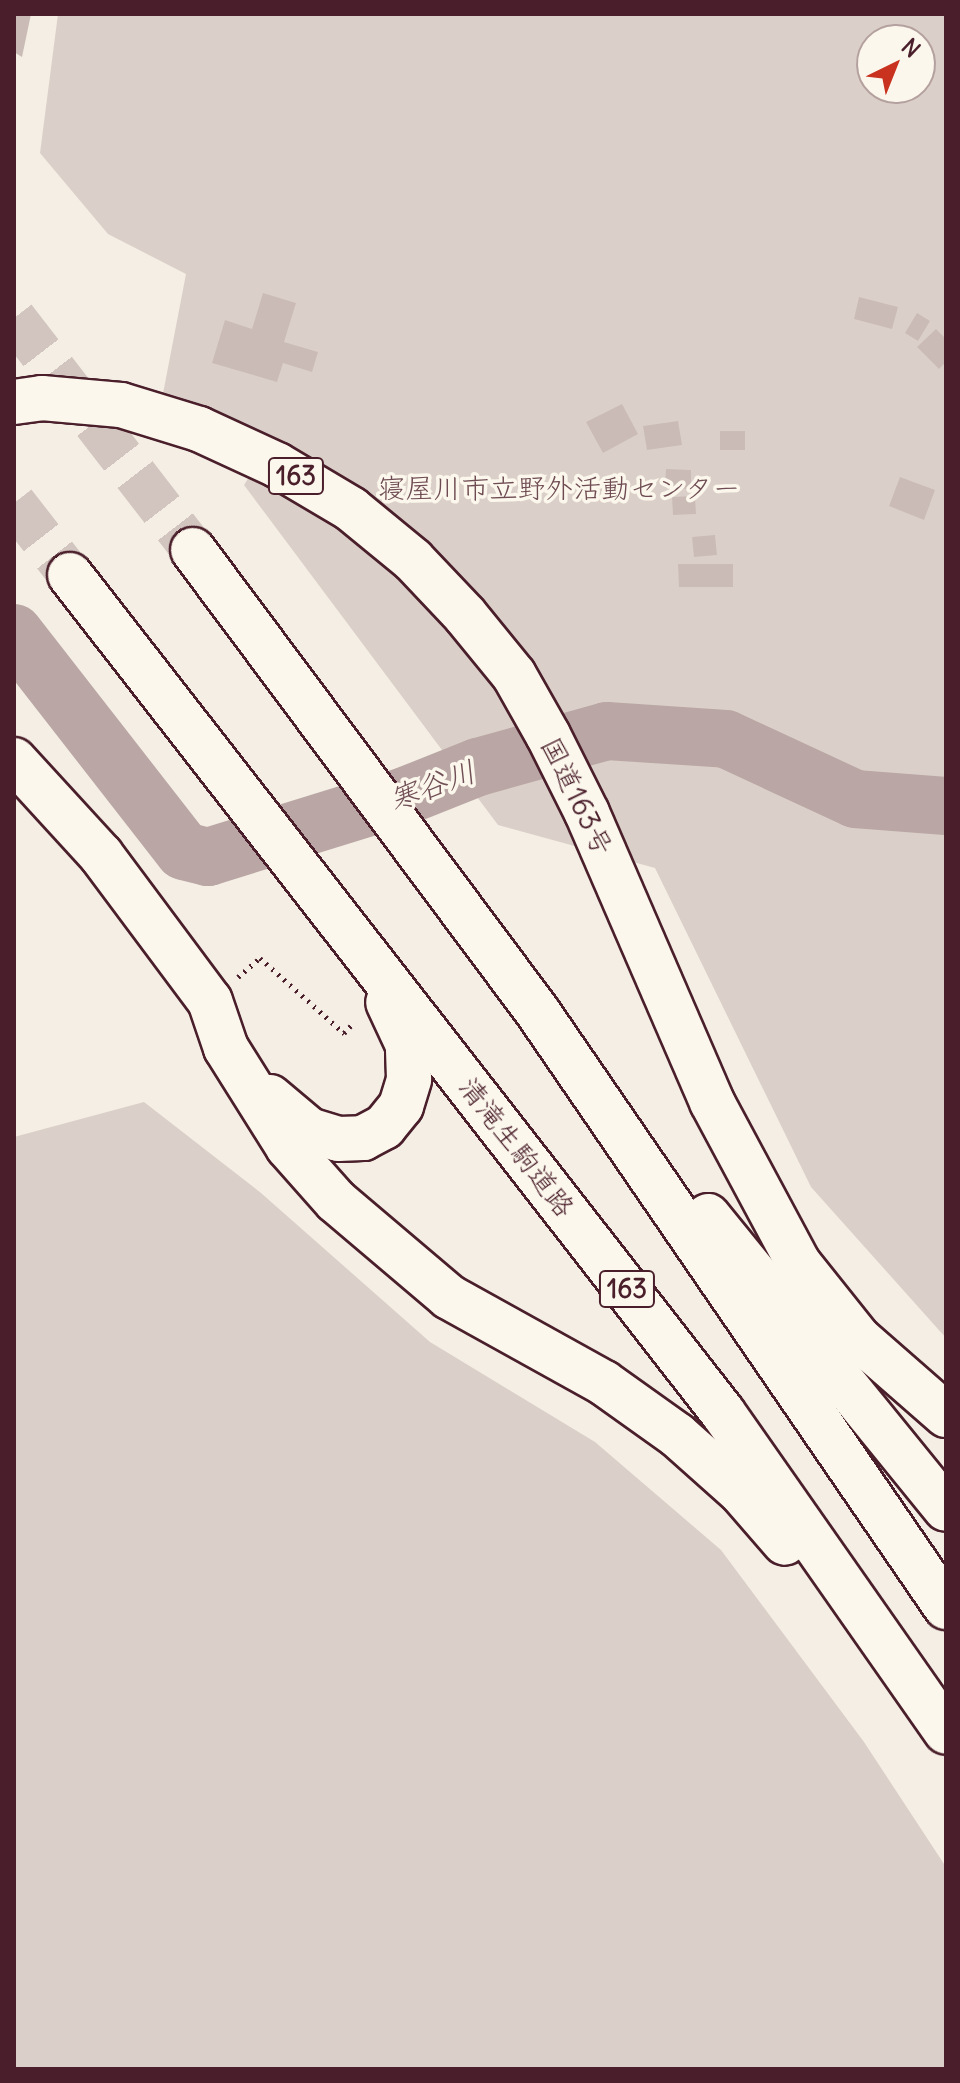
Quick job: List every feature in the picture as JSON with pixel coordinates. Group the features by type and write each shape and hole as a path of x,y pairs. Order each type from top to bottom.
{"highway":[{"name":"国道163号","path":"14,402 42,398 121,405 199,429 277,465 351,509 413,560 514,675 587,813 712,1102 799,1264 858,1338 946,1415"},
{"path":"193,550 385,802 537,1011 946,1607"},
{"name":"清滝生駒道路","path":"70,575 723,1413 946,1732"},
{"name":"163","path":"14,760 101,855 210,1001 226,1048 288,1147 390,1251 449,1297 604,1383 677,1435 741,1492 803,1564 946,1756"},
{"name":"163","path":"226,1048 281,1110 309,1130 338,1139 363,1138 384,1127 401,1106 409,1079 403,1033 280,842"},
{"path":"537,1011 946,1509"}],"path":[{"path":"210,1001 260,958 344,1033 360,1016"}],"green space":[{"name":"寝屋川市立野外活動センター","path":"58,14 946,14 946,1338 811,1187 655,868 498,825 244,485 274,438 161,404 186,274 108,234 40,153"},
{"path":"144,1102 261,1193 430,1342 595,1442 721,1550 864,1742 946,1867 946,2069 14,2069 14,1137"}],"building":[{"path":"14,14 31,14 22,57 14,52"},
{"path":"263,293 296,303 284,342 318,352 312,372 283,363 277,382 212,363 225,320 252,329"},
{"path":"859,297 898,307 892,329 854,319"},
{"path":"917,313 930,321 918,341 905,333"},
{"path":"936,329 946,339 946,362 939,369 917,347"},
{"path":"622,404 638,434 603,453 586,422"},
{"path":"678,421 682,445 647,450 643,426"},
{"path":"720,431 745,431 745,450 720,450"},
{"path":"666,469 691,470 691,489 665,488"},
{"path":"900,477 935,490 924,520 889,506"},
{"path":"695,496 696,514 673,515 672,497"},
{"path":"715,535 717,555 694,557 692,537"},
{"path":"678,564 733,564 733,587 679,587"}],"waterway":[{"name":"寒谷川","path":"14,633 184,851 208,857 405,796 478,767 607,731 726,739 855,799 946,806"}],"tunnel":[{"path":"14,318 193,550"},
{"path":"14,503 70,575"}]}
